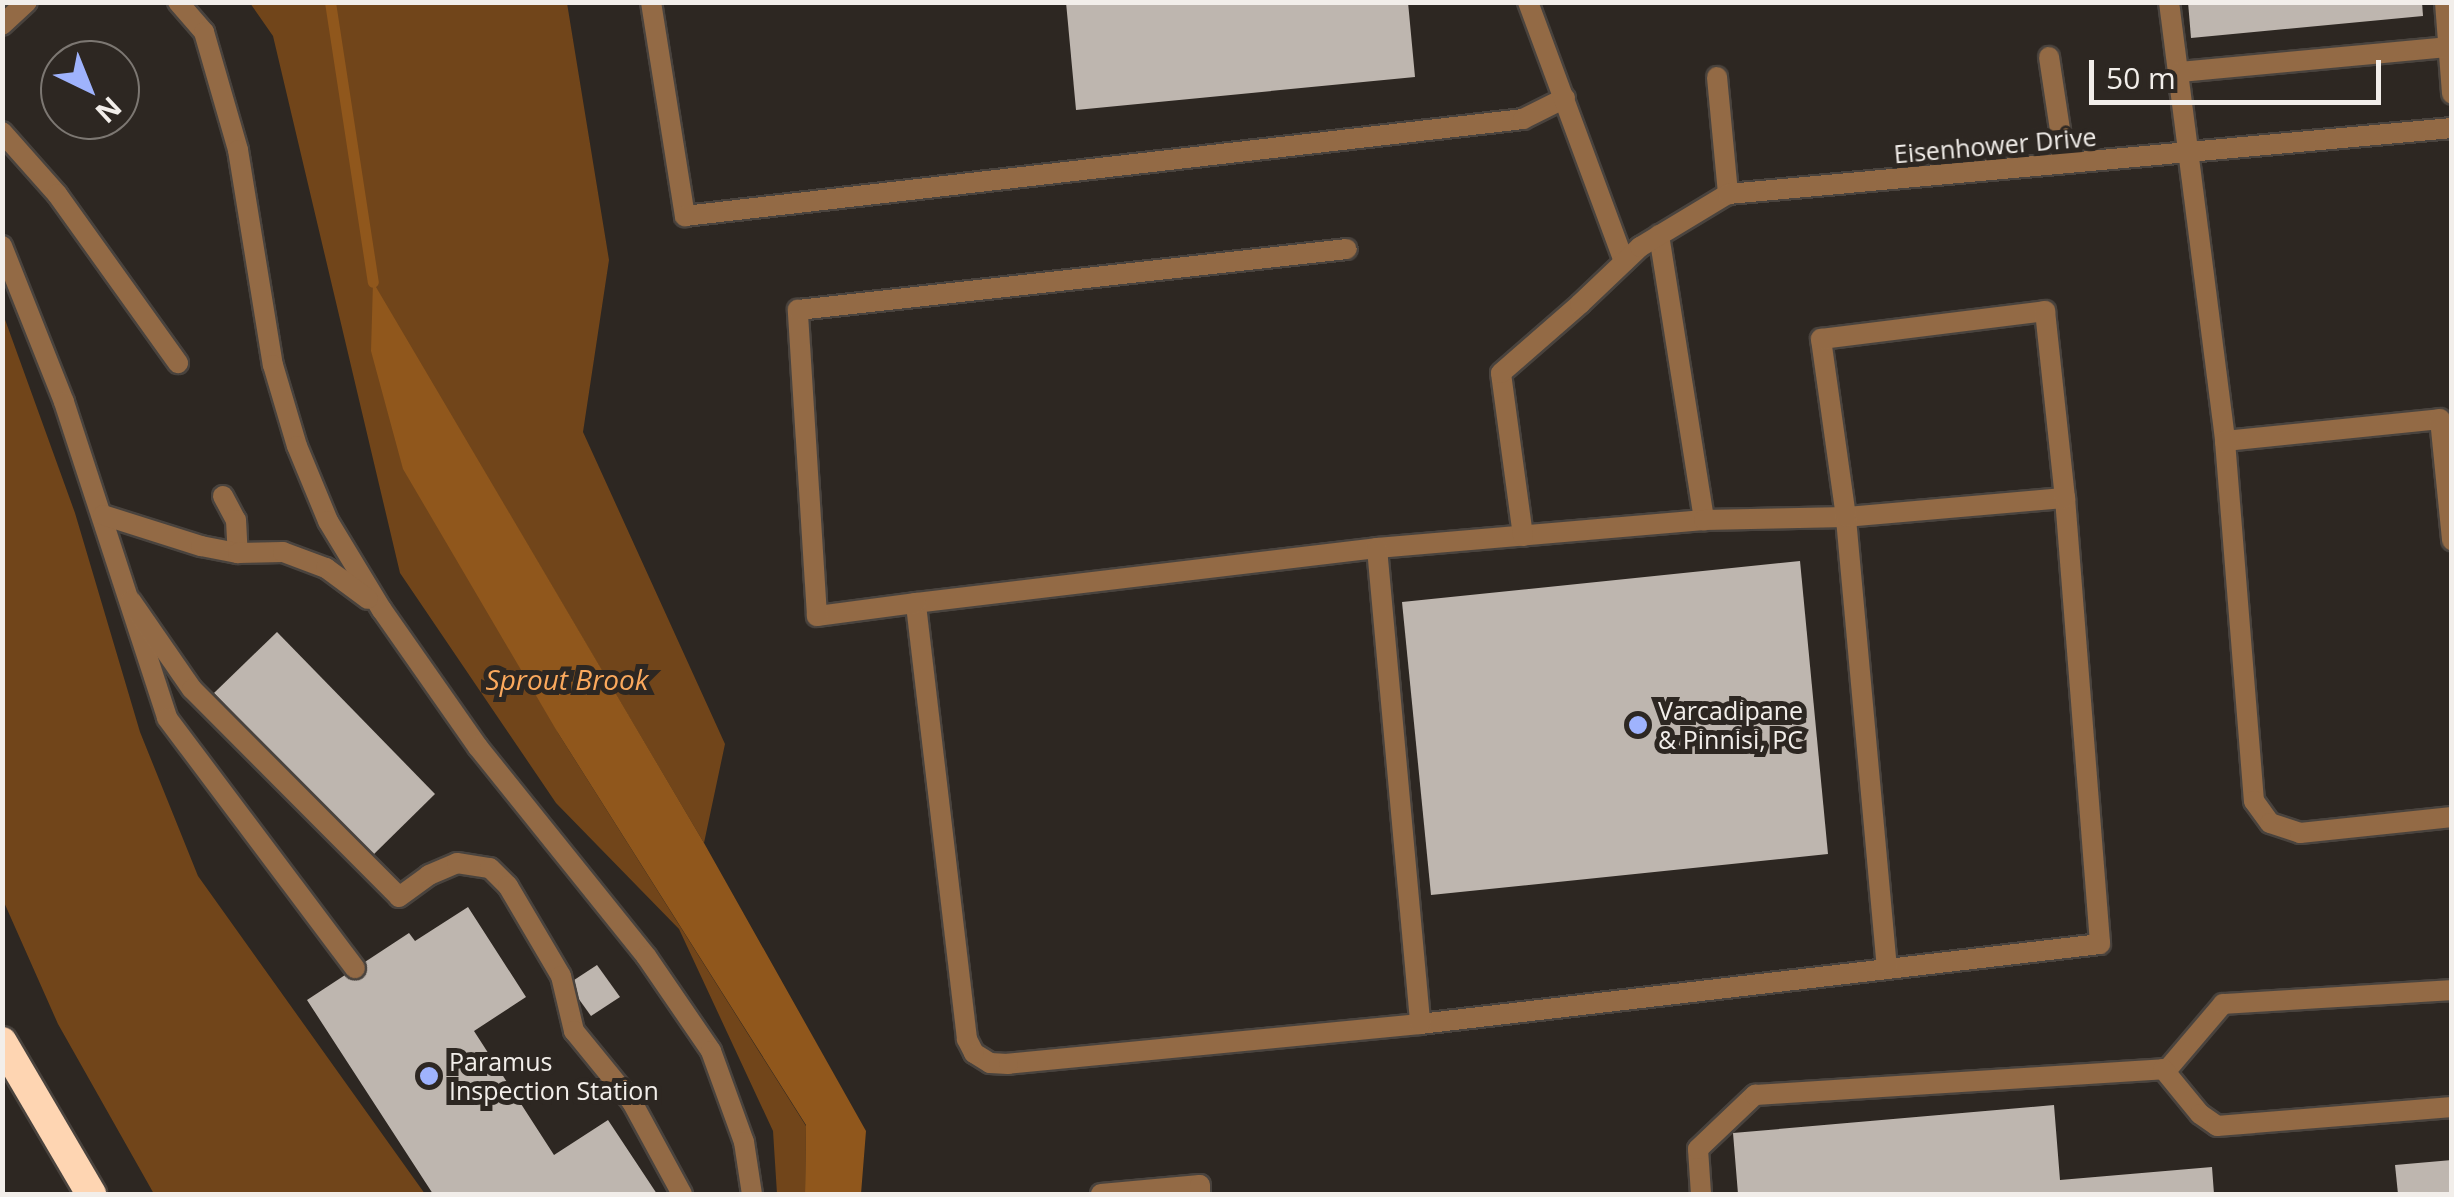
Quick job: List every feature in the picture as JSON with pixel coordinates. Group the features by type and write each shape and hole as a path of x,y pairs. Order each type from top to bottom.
{"highway":[{"path":"2,1042 91,1194"}],"street":[{"path":"2,25 27,2"},
{"path":"178,2 204,32 238,150 273,366 298,446 328,520 382,610 478,747 646,956 711,1051 744,1142 752,1194"},
{"path":"651,2 685,216 1523,119 1565,98"},
{"path":"1528,2 1624,262"},
{"path":"2169,2 2225,440 2254,801 2270,823 2300,833 2452,816"},
{"path":"2445,2 2452,94"},
{"path":"2179,72 2448,46"},
{"path":"2049,57 2064,164"},
{"path":"1717,77 1728,194"},
{"name":"Eisenhower Drive","path":"1523,536 1501,373 1624,262 1659,235 1728,194 2452,128"},
{"path":"2,132 57,194 178,364"},
{"path":"1659,235 1704,520"},
{"path":"2,246 103,516 167,718 355,968"},
{"path":"1347,249 798,310 817,616 1377,548 1704,520 1846,517 2065,498"},
{"path":"916,604 968,1039 974,1054 990,1063 1420,1024 2100,944 2065,498 2044,311 1821,339 1846,517 1887,969"},
{"path":"2225,440 2440,419 2452,540"},
{"path":"223,496 236,520 238,553"},
{"path":"103,516 238,553 282,552 326,568 382,610"},
{"path":"1377,548 1420,1024"},
{"path":"131,601 192,688 399,897 429,875 457,864 490,868 508,886 561,976 574,1032 632,1102 682,1194"},
{"path":"1701,1194 1698,1149 1755,1095 2166,1071 2223,1004 2452,990"},
{"path":"2166,1071 2200,1114 2217,1126 2452,1107"},
{"path":"1100,1194 1200,1185 1200,1194"}],"shaded area":[{"path":"250,3 567,3 609,260 583,432 725,744 704,843 373,284 558,733 806,1126 805,1194 777,1194 773,1131 679,929 556,803 400,573 273,36"},
{"path":"3,314 75,513 140,732 198,876 425,1194 154,1194 58,1024 3,900"}],"water":[{"name":"Sprout Brook","path":"373,282 704,843 866,1131 861,1194 805,1194 806,1125 558,733 403,469 371,351"}],"building":[{"path":"1066,2 1408,2 1415,77 1076,110"},
{"path":"2188,2 2422,2 2423,16 2191,38"},
{"path":"1800,561 1828,854 1431,895 1402,602"},
{"path":"277,632 435,794 372,856 214,693"},
{"name":"Paramus Inspection Station","path":"468,907 526,997 474,1031 554,1155 608,1120 657,1194 433,1194 307,1000 409,933 415,941"},
{"path":"597,965 620,997 591,1016 568,984"},
{"path":"2054,1105 2060,1180 2212,1167 2214,1194 1738,1194 1733,1133"},
{"path":"2452,1160 2452,1194 2398,1194 2395,1165"}],"waterway":[{"name":"Sprout Brook","path":"330,2 373,282"}],"place":[{"name":"Varcadipane & Pinnisi, PC","path":"1638,725"},
{"name":"Paramus Inspection Station","path":"429,1076"}]}
